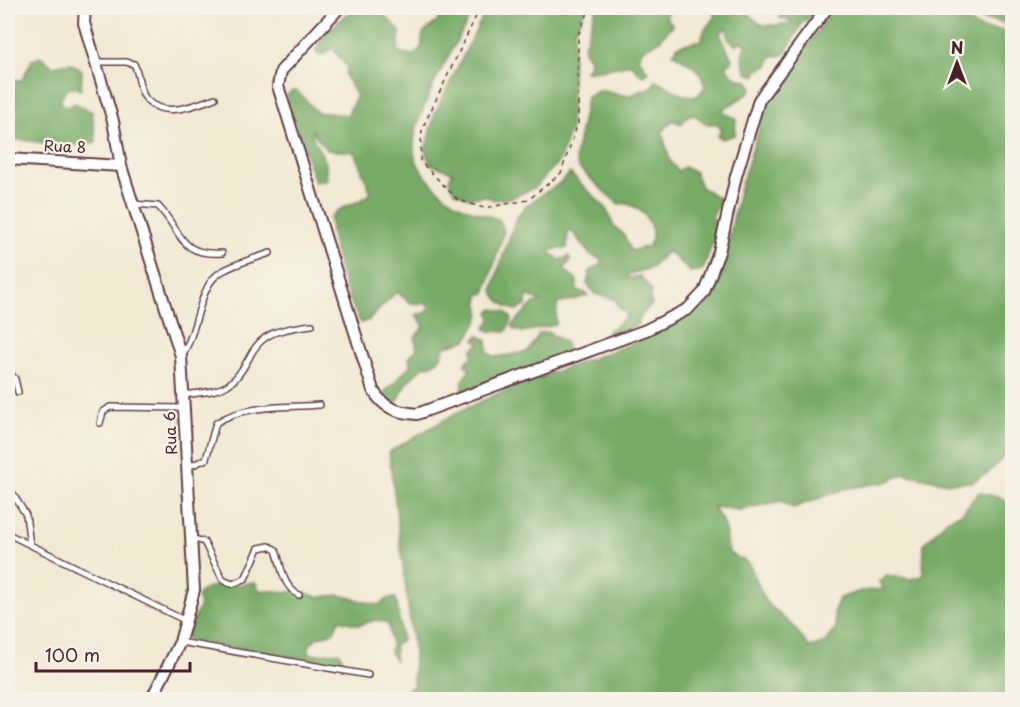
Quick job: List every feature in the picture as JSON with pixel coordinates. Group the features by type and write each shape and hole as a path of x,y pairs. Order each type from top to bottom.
{"street":[{"name":"Rua 6","path":"85,8 84,23 113,121 121,166 181,356 194,590 180,642 152,698"},
{"path":"339,8 281,71 278,86 373,390 380,402 392,410 417,414 646,330 688,309 704,292 719,252 736,176 759,100 827,8"},
{"name":"Rua 8","path":"8,159 121,166"}],"lane":[{"path":"96,62 134,64 146,100 157,107 177,110 215,98"},
{"path":"134,204 158,206 172,221 186,246 196,252 222,253"},
{"path":"181,356 191,341 207,286 217,275 270,253"},
{"path":"183,395 228,386 237,377 255,345 264,336 282,329 312,325"},
{"path":"8,371 15,379 18,392"},
{"path":"188,467 207,459 216,423 226,416 260,409 320,405"},
{"path":"99,423 103,412 110,407 184,408"},
{"path":"8,486 26,515 30,545"},
{"path":"8,534 186,621"},
{"path":"192,538 204,542 223,580 232,584 245,579 259,548 269,546 276,550 284,580 291,591 299,595"},
{"path":"180,642 368,675"},
{"path":"140,699 152,698"}],"path":[{"path":"480,8 422,129 420,161 458,200 484,208 528,200 561,173 578,123 578,35 590,8"}],"green space":[{"path":"354,8 377,8 400,31 398,52 413,55 421,48 423,33 439,20 436,8 475,8 427,99 419,119 414,151 423,173 441,192 464,207 500,220 504,231 485,294 480,293 479,317 472,331 466,340 444,347 438,361 424,366 406,383 398,401 392,404 382,395 410,366 409,357 417,349 415,337 424,326 416,315 428,312 429,304 411,303 396,292 369,320 361,323 340,272 330,218 339,210 371,193 354,152 327,150 312,131 313,138 326,163 327,180 315,182 286,96 292,91 297,91 317,112 347,115 356,97 345,75 347,67 332,48 325,54 318,55 316,50 326,32"},
{"path":"487,8 586,8 574,32 570,130 559,161 536,187 512,198 494,200 485,196 469,198 455,192 449,181 452,172 430,164 425,151 434,115"},
{"path":"596,8 671,8 666,17 673,25 659,41 642,50 639,58 648,72 646,75 642,76 631,64 584,71 589,67 590,59 583,49"},
{"path":"689,8 745,8 755,20 764,25 791,24 791,21 780,18 781,10 814,10 811,17 803,22 784,55 772,56 768,66 758,70 755,76 747,73 742,58 743,50 747,47 743,41 735,45 728,39 727,27 720,34 732,59 730,64 726,64 730,72 734,76 749,81 752,87 749,93 721,111 736,119 735,135 722,139 718,136 721,129 716,124 705,124 695,115 689,115 681,124 673,120 662,132 670,161 678,171 684,167 695,172 701,187 722,200 712,216 719,232 713,241 705,265 702,270 690,272 668,251 651,268 627,275 628,278 640,276 652,291 650,298 652,304 642,314 638,324 619,334 608,336 606,333 624,319 627,313 618,307 616,300 595,294 587,284 590,271 601,264 601,260 589,254 573,232 568,232 567,248 550,250 560,260 569,256 570,261 564,269 577,280 577,291 586,293 588,296 557,304 556,325 522,332 514,329 512,325 534,303 541,302 527,295 526,306 516,310 505,305 495,296 493,289 509,238 524,208 570,173 606,208 613,225 624,235 631,251 649,246 652,231 646,216 633,206 618,204 579,168 575,158 587,96 601,90 628,96 652,87 656,80 683,95 698,96 705,87 697,70 673,53 678,46 701,40 705,29 715,17 713,10"},
{"path":"834,8 940,8 982,29 1012,31 1012,448 989,472 972,482 948,483 904,474 886,482 844,489 793,508 781,501 740,510 713,507 724,524 729,553 749,563 766,602 794,627 809,647 824,643 836,628 834,611 839,598 861,591 884,589 879,582 887,575 910,579 923,576 924,544 947,520 962,513 979,492 1012,501 1012,699 389,699 413,687 414,654 389,452 456,413 508,389 628,345 681,321 709,295 727,248 739,191 768,100"},
{"path":"982,8 1012,8 1012,24 981,19 977,12"},
{"path":"42,57 52,66 70,63 82,70 81,90 72,87 65,91 60,102 67,107 75,103 92,112 96,142 63,145 8,139 8,79 22,80 32,60"},
{"path":"493,309 506,312 512,319 506,332 489,331 485,328 491,320 489,312"},
{"path":"547,332 565,342 568,351 562,358 460,394 464,378 470,369 464,364 473,356 472,350 480,343 475,340 478,335 487,340 488,353 496,357 527,352 540,333"},
{"path":"256,583 259,590 306,593 318,597 340,595 378,605 389,598 396,598 402,641 395,644 395,660 390,652 388,623 376,620 359,625 339,620 334,632 316,638 309,646 310,654 340,653 344,662 337,664 189,641 186,637 200,605 197,596 202,591 215,586"}]}
